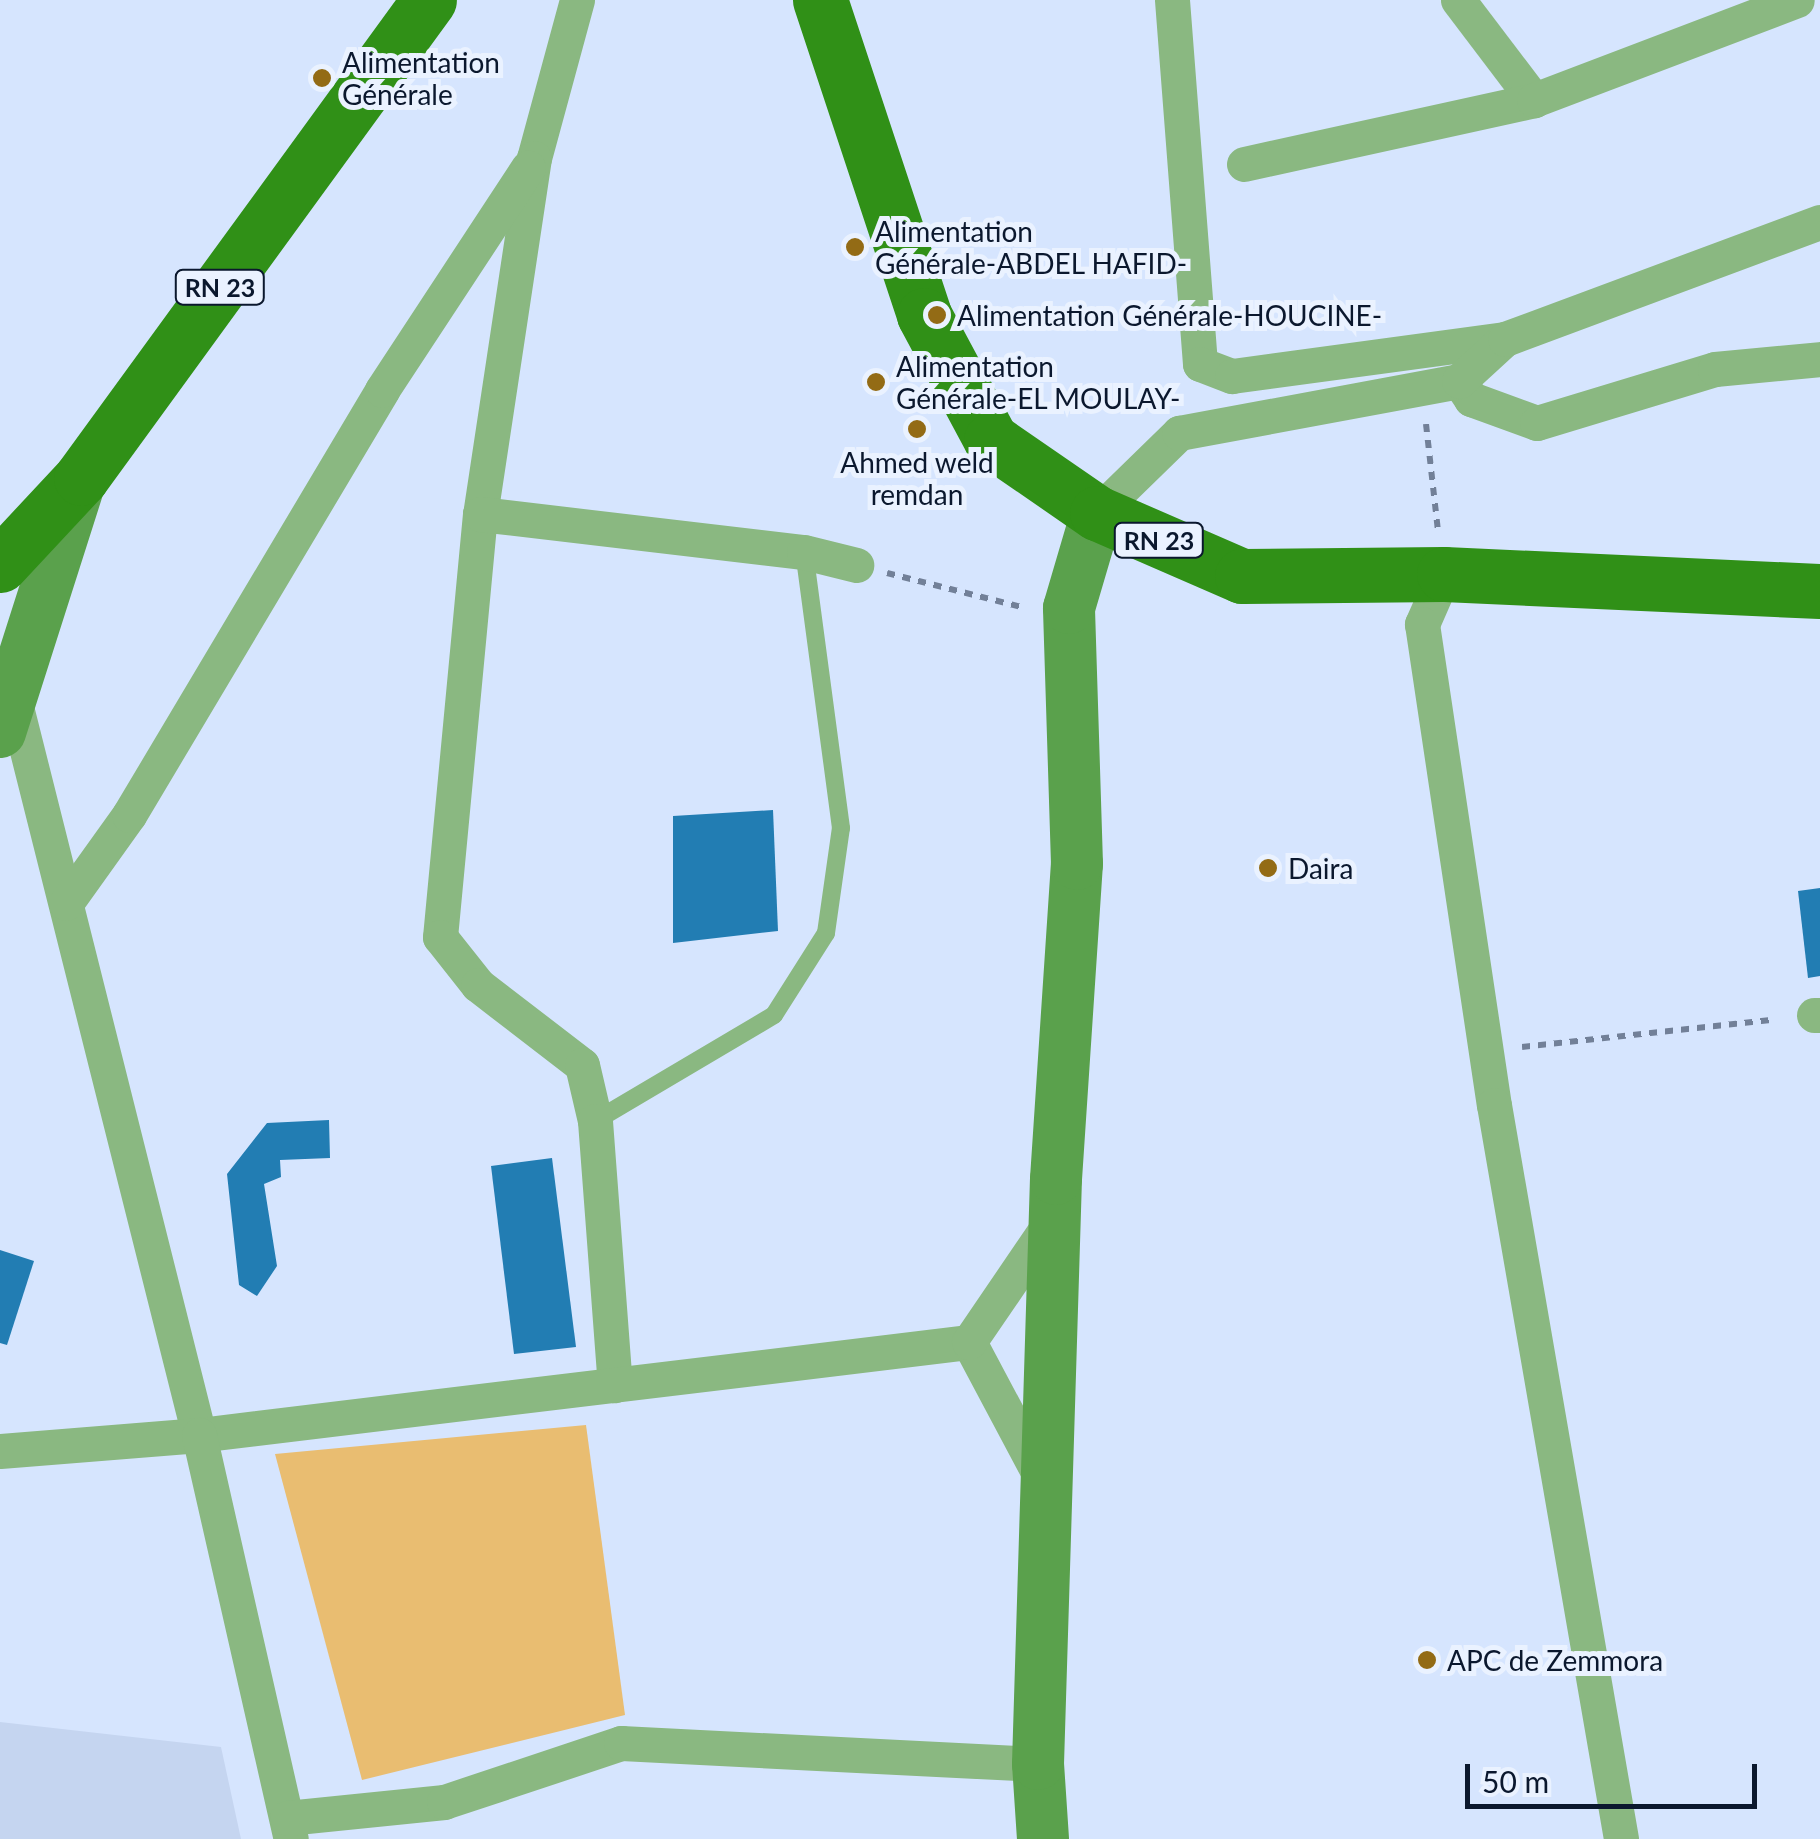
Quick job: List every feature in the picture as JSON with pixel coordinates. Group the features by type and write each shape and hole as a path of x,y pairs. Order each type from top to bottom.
{"main road":[{"name":"RN 23","path":"0,565 81,478 429,0"},
{"name":"RN 23","path":"820,0 924,315 990,440 1097,513 1242,576 1444,574 1820,591"},
{"path":"6,712 81,478"},
{"path":"1044,1839 1038,1764 1056,1215 1077,864 1070,620 1097,513"}],"street":[{"path":"577,0 534,158 480,514 440,937 478,985 582,1065 595,1122 615,1385"},
{"path":"1172,0 1200,364 1232,376 1505,339 1820,222"},
{"path":"1458,0 1534,100"},
{"path":"1244,164 1534,100 1797,0"},
{"path":"66,903 130,815 382,390 534,158"},
{"path":"1097,513 1178,434 1459,381 1505,339"},
{"path":"1459,381 1471,399 1536,423 1715,370 1820,359"},
{"path":"480,514 804,552 856,566"},
{"path":"1444,574 1422,624 1486,1051 1622,1839"},
{"path":"6,712 66,903 199,1435 289,1828 444,1802 622,1743 1038,1764"},
{"path":"0,1451 199,1435 970,1342 1056,1215"},
{"path":"970,1342 1047,1488"}],"lane":[{"path":"595,1122 774,1015 826,933 841,828 804,552"}],"path":[{"path":"1425,418 1444,574"},
{"path":"856,566 1070,620"},
{"path":"1486,1051 1771,1020"}],"shaded area":[{"path":"586,1425 625,1715 362,1780 275,1454"},
{"path":"0,1722 221,1747 241,1839 0,1839"}],"building":[{"path":"773,810 778,931 673,943 673,816"},
{"path":"1820,888 1820,976 1808,978 1798,891"},
{"path":"329,1120 330,1158 280,1160 281,1177 264,1184 277,1266 257,1296 239,1285 227,1174 267,1123"},
{"path":"552,1158 576,1347 514,1354 491,1166"},
{"path":"0,1250 34,1261 7,1345 0,1343"}],"place":[{"name":"Alimentation Générale","path":"322,78"},
{"name":"Alimentation Générale-ABDEL HAFID-","path":"855,247"},
{"name":"Alimentation Générale-HOUCINE-","path":"937,315"},
{"name":"Alimentation Générale-EL MOULAY-","path":"876,382"},
{"name":"Ahmed weld remdan","path":"917,429"},
{"name":"Daira","path":"1268,868"},
{"name":"APC de Zemmora","path":"1427,1660"}]}
